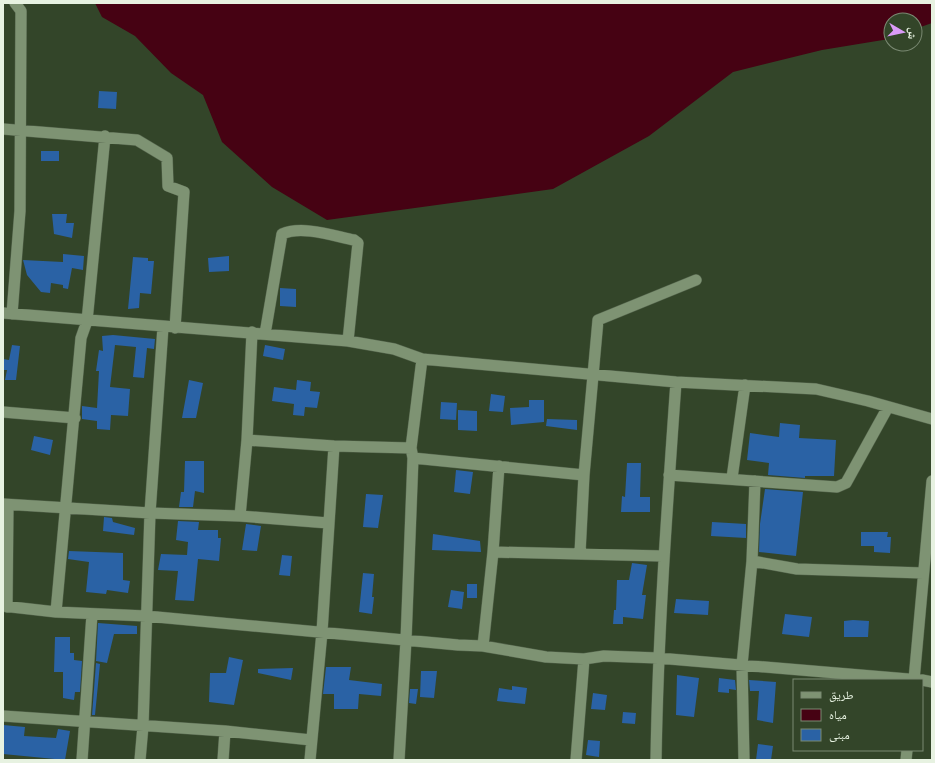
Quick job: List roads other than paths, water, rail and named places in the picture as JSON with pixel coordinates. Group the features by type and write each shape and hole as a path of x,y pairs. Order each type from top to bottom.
{"street":[{"path":"15,3 21,11 20,211 8,314 175,328 252,332 348,341 394,349 422,359 676,382 816,389 932,419"},
{"path":"3,129 105,136 137,140 167,158 168,186 184,192 175,328"},
{"path":"56,612 75,418 81,338 87,320 105,136"},
{"path":"265,334 282,234 286,232 313,231 354,240 358,243 348,341"},
{"path":"580,553 584,475 598,320 696,280"},
{"path":"140,760 143,726 150,513 163,327"},
{"path":"240,516 247,440 252,332"},
{"path":"399,760 406,640 412,453 422,359"},
{"path":"656,760 658,658 663,556 676,382"},
{"path":"732,478 745,385"},
{"path":"669,475 732,478 837,487 846,483 888,407"},
{"path":"3,412 75,418"},
{"path":"247,440 412,453 499,466 584,475"},
{"path":"310,760 322,632 334,446"},
{"path":"483,646 493,552 499,466"},
{"path":"744,760 742,665 752,561 754,481"},
{"path":"917,679 923,573 932,482"},
{"path":"328,523 240,516 150,513 6,504 5,607 56,612 146,616 458,645 483,646 546,657 584,659 604,656 658,658 905,679"},
{"path":"493,552 663,556"},
{"path":"752,561 797,569 923,573"},
{"path":"82,760 92,614"},
{"path":"576,760 584,659"},
{"path":"3,716 225,731 311,740"},
{"path":"223,760 225,731"}],"water":[{"path":"95,3 932,3 932,23 923,26 923,12 883,12 883,40 822,50 733,72 649,136 553,189 327,220 272,187 222,142 203,95 171,73 135,36 102,17"}]}
